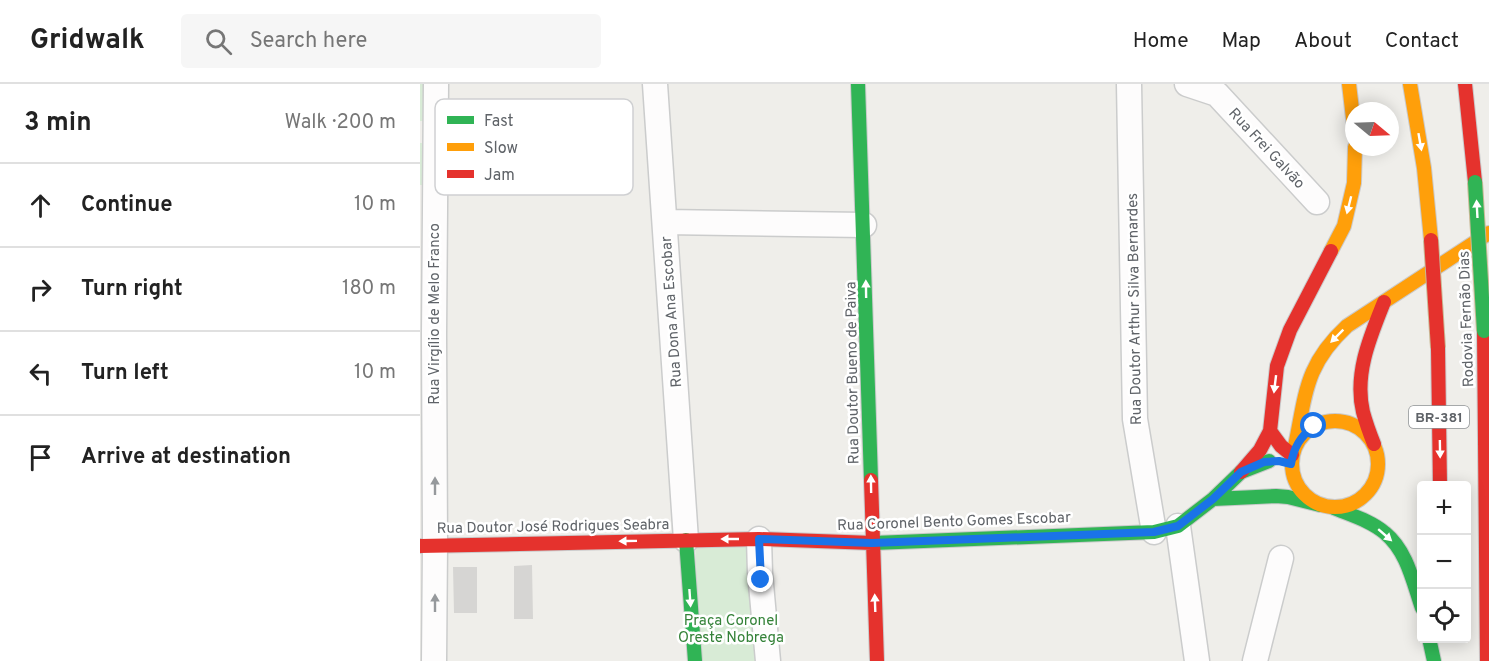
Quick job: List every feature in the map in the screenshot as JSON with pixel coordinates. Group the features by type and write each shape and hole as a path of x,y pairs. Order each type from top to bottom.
{"main road":[{"name":"Rua Doutor Bueno de Paiva","path":"858,84 877,661"},
{"path":"1349,84 1351,102"},
{"name":"Rodovia Fernão Dias","path":"1410,84 1424,168 1431,240 1438,348 1440,481"},
{"name":"Rodovia Fernão Dias","path":"1465,84 1475,182 1487,359 1487,661"},
{"path":"1241,472 1260,450 1270,431 1277,366 1290,330 1344,226 1354,183 1355,156"},
{"path":"1320,505 1299,489 1293,477 1293,455 1307,386 1316,363 1332,339 1347,326 1489,233"},
{"path":"1213,499 1276,496 1334,507 1345,506 1365,496 1372,487 1378,466 1377,454 1363,412 1360,388 1369,339 1384,302"},
{"path":"1293,455 1303,435 1314,426 1327,421 1341,421 1354,425 1374,444"},
{"path":"1270,431 1281,446 1293,455"},
{"name":"Rua Coronel Bento Gomes Escobar","path":"686,540 759,539 872,543 1154,532 1178,526 1213,499 1241,472 1264,462 1279,461 1293,455"},
{"path":"1334,507 1384,533 1399,549 1417,593"},
{"path":"686,540 695,661"},
{"name":"Rua Doutor José Rodrigues Seabra","path":"428,546 686,540"},
{"path":"1430,643 1434,661"},
{"path":"1443,643 1444,661"}],"street":[{"name":"Rua Virgílio de Melo Franco","path":"435,99 436,84"},
{"name":"Rua Dona Ana Escobar","path":"655,84 686,540"},
{"name":"Rua Doutor Arthur Silva Bernardes","path":"1129,84 1135,419 1154,532"},
{"name":"Rua Frei Galvão","path":"1186,84 1220,89 1317,202"},
{"name":"Rua Virgílio de Melo Franco","path":"434,661 428,546 427,334 435,112"},
{"path":"665,222 864,225"},
{"path":"1178,526 1197,661"},
{"path":"759,539 768,661"},
{"path":"1254,661 1281,558"}],"green space":[{"path":"420,84 428,84 428,121 420,121"},
{"path":"420,143 427,143 427,185 420,185"},
{"name":"Praça Coronel Oreste Nobrega","path":"756,543 766,661 701,661 695,545"}],"building":[{"path":"532,565 533,619 514,619 514,566"},
{"path":"453,567 477,567 477,613 454,613"}],"traffic: fast":[{"path":"858,84 871,480"},
{"path":"1475,182 1484,331"},
{"path":"873,543 1154,532 1178,526 1213,499 1241,472 1269,461"},
{"path":"1213,499 1276,496 1320,505"},
{"path":"1334,508 1374,525 1393,540 1404,558 1417,594"},
{"path":"686,540 695,661"},
{"path":"1430,643 1434,661"}],"traffic: slow":[{"path":"1349,84 1351,102"},
{"path":"1410,84 1424,168 1431,240"},
{"path":"1331,251 1344,226 1354,183 1355,156"},
{"path":"1295,446 1309,381 1315,367 1333,340 1347,326 1489,233"},
{"path":"1335,421 1352,424 1366,433 1375,447 1378,464 1375,481 1366,495 1352,504 1335,507 1318,504 1304,495 1295,481 1292,464 1295,447 1304,433 1318,424 1335,421"}],"traffic: jam":[{"path":"1465,84 1475,182"},
{"path":"1431,240 1438,348"},
{"path":"1241,472 1260,450 1270,431 1277,366 1290,330 1331,251"},
{"path":"1374,444 1363,412 1361,384 1365,356 1384,302"},
{"path":"1484,331 1487,661"},
{"path":"1438,348 1440,481"},
{"path":"1270,431 1281,446 1292,455"},
{"path":"871,480 877,661"},
{"path":"420,546 759,539 873,543"}],"route":[{"path":"761,580 759,539 872,543 1154,532 1178,526 1213,499 1241,472 1264,462 1279,461 1291,464 1295,446 1314,426"}]}
